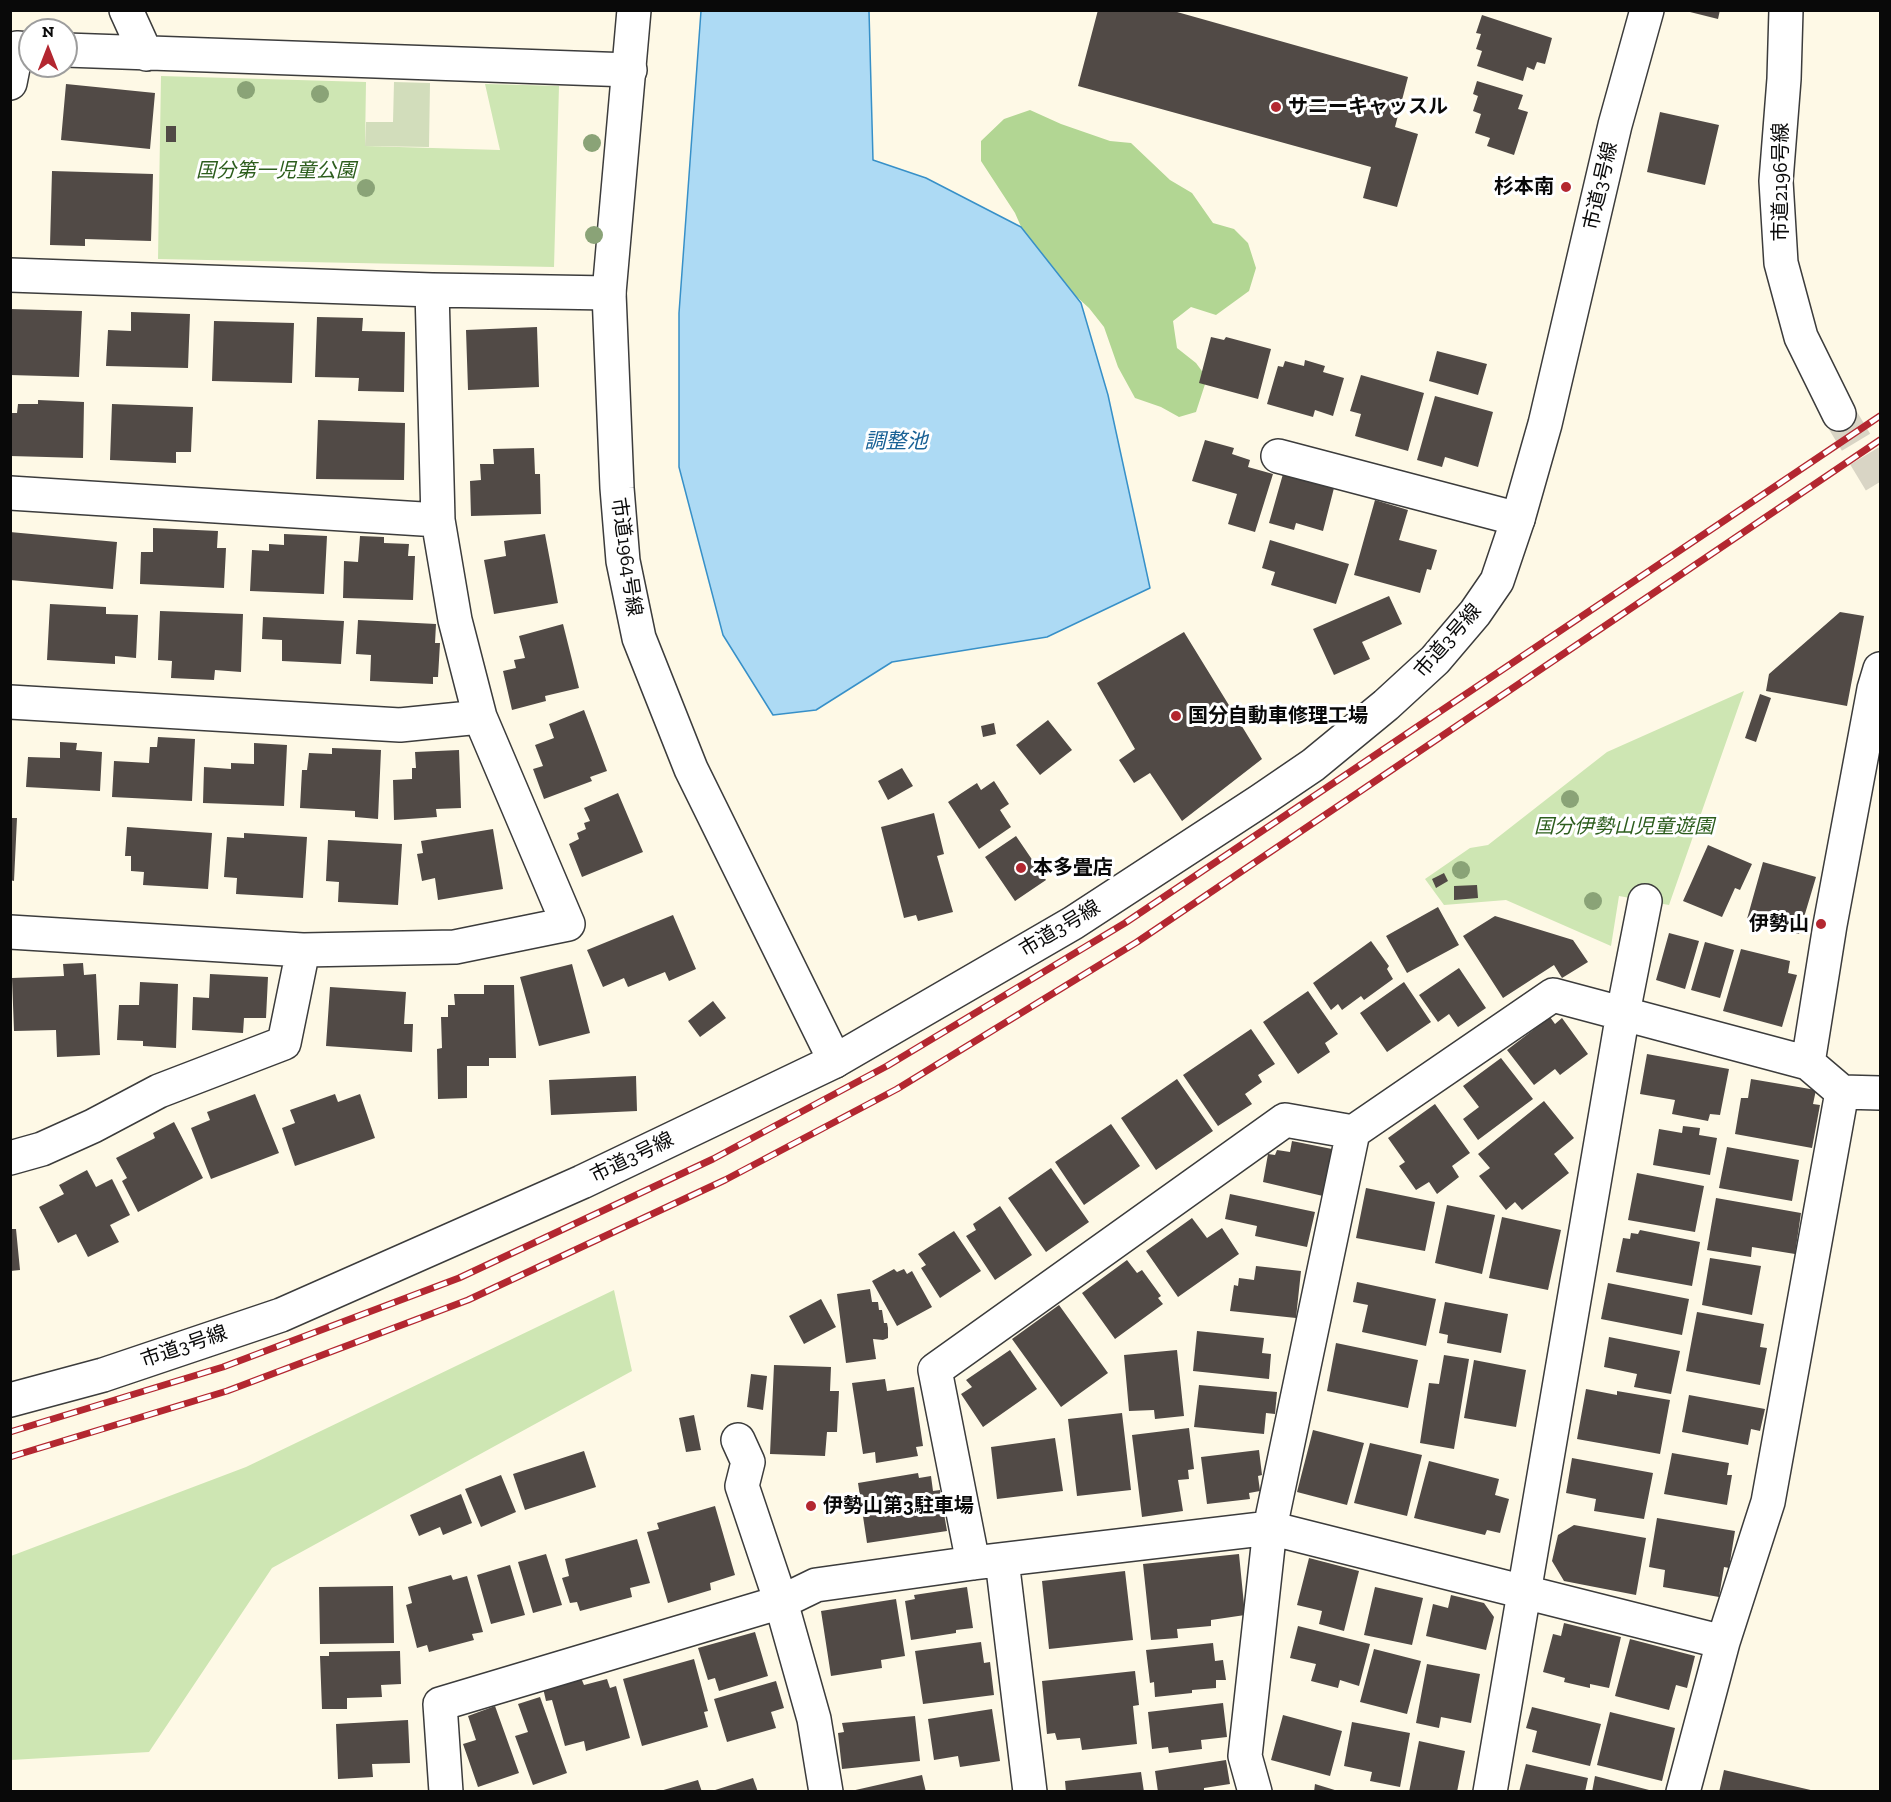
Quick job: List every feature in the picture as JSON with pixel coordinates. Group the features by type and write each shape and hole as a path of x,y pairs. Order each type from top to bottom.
{"street":[{"path":"126,10 146,54"},
{"name":"市道1964号線","path":"634,10 609,293 617,498 623,561 639,638 691,769 835,1061"},
{"name":"市道3号線","path":"10,1400 103,1375 280,1314 582,1182 835,1061 1073,923 1251,808 1313,765 1386,705 1435,660 1475,613 1497,581 1518,519 1545,423 1615,125 1647,10"},
{"name":"市道2196号線","path":"1786,10 1784,79 1776,181 1781,263 1801,337 1839,414"},
{"path":"10,83 16,48 18,48"},
{"path":"78,51 630,70"},
{"path":"10,275 432,290 609,293"},
{"path":"10,932 303,950 455,947 568,924 480,717 455,620 438,520 432,290"},
{"path":"1278,456 1518,519"},
{"path":"10,494 438,520"},
{"path":"1808,1063 1830,926 1874,689 1881,669"},
{"path":"10,702 400,724 480,717"},
{"path":"1490,1791 1623,1013 1645,901"},
{"path":"10,1158 42,1149 93,1126 159,1091 284,1043 303,950"},
{"path":"1255,1791 1245,1756 1270,1528 1353,1132 1553,995 1808,1063 1842,1092 1881,1093"},
{"path":"1683,1791 1723,1642 1768,1502 1842,1092"},
{"path":"1030,1791 988,1562 936,1370 1285,1120 1353,1132"},
{"path":"738,1440 747,1462 742,1486 781,1602 814,1719 826,1791"},
{"path":"446,1791 440,1704 781,1602 816,1585 1270,1528 1723,1642"}],"green space":[{"name":"国分第一児童公園","path":"161,76 366,82 365,146 500,150 485,84 559,86 554,267 158,259"},
{"path":"394,82 430,83 429,147 365,146 366,122 393,122"},
{"path":"1030,110 1061,124 1110,141 1131,143 1170,180 1192,193 1213,223 1234,229 1248,243 1256,268 1249,291 1216,315 1191,307 1173,321 1177,348 1196,363 1207,378 1196,412 1179,417 1161,407 1135,398 1118,367 1104,327 1089,308 1058,280 1030,247 1015,213 981,161 981,141 1004,119"},
{"name":"国分伊勢山児童遊園","path":"1744,691 1669,905 1619,896 1611,946 1506,900 1444,905 1425,879 1470,848 1488,845 1607,752"},
{"path":"614,1290 632,1371 272,1568 149,1752 11,1760 11,1556 246,1467"}],"water":[{"name":"調整池","path":"701,11 869,11 873,160 926,178 1021,227 1081,303 1108,395 1150,588 1047,637 892,662 816,710 773,715 723,635 679,467 679,313"}],"building":[{"name":"サニーキャッスル","path":"1098,10 1170,10 1408,77 1395,127 1418,134 1397,207 1363,198 1371,167 1078,86"},
{"path":"1682,10 1720,10 1718,19"},
{"path":"1482,15 1552,38 1545,64 1537,62 1534,70 1527,67 1523,81 1477,66 1482,51 1476,49 1481,34 1476,33"},
{"path":"1477,81 1523,95 1518,109 1528,112 1514,155 1487,146 1490,138 1475,133 1481,114 1473,111 1478,96 1473,94"},
{"path":"66,84 155,93 150,149 61,140"},
{"path":"1660,112 1719,125 1705,185 1647,172"},
{"path":"166,126 176,126 176,142 166,142"},
{"path":"52,171 153,174 151,241 85,239 85,246 50,245"},
{"path":"10,309 82,311 79,377 10,375"},
{"path":"131,312 190,314 188,368 106,366 108,330 131,331"},
{"path":"317,317 363,318 362,331 405,332 404,392 358,391 359,378 315,377"},
{"path":"214,321 294,323 292,383 212,381"},
{"path":"537,327 539,387 468,390 466,330"},
{"path":"1211,337 1224,340 1226,337 1271,349 1258,399 1199,383"},
{"path":"1437,351 1487,364 1478,395 1429,381"},
{"path":"1305,360 1325,366 1323,372 1344,378 1333,416 1315,410 1313,417 1267,404 1278,366 1283,367 1285,361 1304,366"},
{"path":"1361,375 1424,393 1408,451 1355,436 1361,414 1350,411"},
{"path":"1435,396 1493,412 1478,467 1445,457 1442,467 1417,460"},
{"path":"38,400 84,402 83,458 10,456 10,413 17,413 18,404 38,404"},
{"path":"112,404 193,407 191,452 176,452 176,463 110,460"},
{"path":"318,420 405,423 404,480 316,479"},
{"path":"1205,440 1234,448 1232,454 1250,460 1248,467 1273,474 1255,532 1228,524 1237,494 1192,481"},
{"path":"534,448 535,474 540,474 541,514 471,516 470,481 481,480 480,464 494,464 493,449"},
{"path":"1283,474 1334,488 1323,531 1296,523 1294,530 1269,523"},
{"path":"1375,500 1408,510 1399,540 1437,550 1431,570 1427,569 1420,593 1354,575"},
{"path":"153,528 218,531 217,548 226,548 224,588 140,584 141,552 153,552"},
{"path":"10,532 117,542 113,589 10,580"},
{"path":"284,534 327,536 324,594 250,591 252,550 269,551 269,544 284,545"},
{"path":"545,534 558,603 494,614 484,560 506,556 504,541"},
{"path":"360,536 384,537 384,543 409,544 408,556 415,556 413,600 343,598 344,561 358,562"},
{"path":"1270,540 1349,564 1336,604 1271,585 1275,572 1262,568"},
{"path":"1389,596 1402,624 1362,642 1370,659 1334,675 1313,629"},
{"path":"50,604 106,607 106,614 138,615 136,658 115,656 115,664 47,660"},
{"path":"160,611 243,614 241,672 215,670 214,680 171,678 172,661 158,660"},
{"path":"1840,612 1864,616 1847,706 1766,691 1769,674"},
{"path":"263,617 344,621 341,664 282,661 282,640 262,639"},
{"path":"358,620 436,624 435,643 440,643 438,677 433,677 433,684 370,681 371,655 356,654"},
{"path":"563,624 579,688 545,696 546,701 512,710 503,671 516,668 514,660 525,658 519,636"},
{"name":"国分自動車修理工場","path":"1184,632 1262,759 1182,821 1150,773 1134,783 1119,760 1135,749 1097,683"},
{"path":"1760,694 1771,698 1756,742 1745,738"},
{"path":"584,710 607,771 590,777 592,781 544,799 533,769 543,766 535,745 554,738 549,724"},
{"path":"1048,720 1072,750 1040,775 1016,745"},
{"path":"994,723 996,734 983,737 981,726"},
{"path":"158,737 195,739 192,801 112,797 114,761 149,763 150,747 157,747"},
{"path":"60,742 77,743 76,750 102,752 100,791 26,787 28,757 60,758"},
{"path":"254,743 287,745 284,806 203,803 204,767 231,769 231,763 254,764"},
{"path":"332,748 381,750 378,819 355,817 355,811 300,808 302,770 307,770 309,753 332,754"},
{"path":"459,750 461,808 436,809 437,817 394,820 393,780 412,779 412,768 416,768 415,752"},
{"path":"902,768 913,786 888,800 878,781"},
{"path":"994,781 1009,804 1000,810 1011,827 979,849 948,802 977,783 981,790"},
{"path":"618,793 643,852 582,877 569,844 579,839 577,833 586,829 584,823 590,821 584,808"},
{"path":"934,813 944,854 937,856 953,912 918,921 916,915 904,918 881,827"},
{"path":"10,818 17,818 14,881 10,880"},
{"path":"127,827 212,833 208,889 143,885 144,872 131,871 131,856 125,856"},
{"path":"493,829 503,889 438,900 435,878 422,881 417,854 423,853 421,841"},
{"path":"244,833 307,837 303,898 236,894 237,878 224,877 227,837 244,838"},
{"path":"1016,836 1046,880 1015,901 985,857"},
{"path":"328,840 402,844 398,905 338,902 339,882 326,881"},
{"path":"1708,845 1752,864 1740,890 1735,888 1722,917 1683,901"},
{"path":"1763,862 1816,877 1799,934 1747,919"},
{"path":"1444,873 1448,881 1436,888 1432,879"},
{"path":"1477,885 1478,898 1454,900 1454,886"},
{"path":"1438,907 1459,945 1407,973 1386,936"},
{"path":"673,915 696,969 669,981 665,972 628,987 624,978 603,987 587,950"},
{"path":"1495,916 1573,940 1588,962 1562,978 1554,965 1503,998 1463,936"},
{"path":"1669,933 1699,941 1685,989 1656,980"},
{"path":"1371,941 1389,966 1387,969 1393,979 1364,1000 1361,996 1342,1010 1338,1004 1331,1010 1313,983"},
{"path":"1705,942 1734,950 1720,998 1691,990"},
{"path":"1741,949 1790,961 1788,973 1797,975 1782,1027 1723,1011"},
{"path":"83,963 84,975 96,974 100,1055 57,1057 56,1030 14,1031 12,978 64,976 63,964"},
{"path":"572,964 590,1033 539,1046 520,977"},
{"path":"1459,968 1486,1008 1458,1027 1449,1014 1438,1022 1419,995"},
{"path":"210,974 268,977 266,1018 244,1018 243,1033 192,1030 193,997 209,998"},
{"path":"140,982 178,984 176,1048 143,1046 143,1041 117,1040 119,1005 139,1005"},
{"path":"1404,982 1431,1022 1387,1052 1360,1013"},
{"path":"484,985 514,985 516,1058 489,1058 489,1066 467,1066 467,1098 438,1099 437,1049 442,1048 441,1017 448,1017 448,1005 455,1005 454,994 484,994"},
{"path":"330,987 406,992 404,1024 413,1024 412,1052 326,1046"},
{"path":"1308,991 1338,1034 1325,1043 1330,1052 1298,1074 1263,1022"},
{"path":"713,1001 726,1018 700,1037 688,1021"},
{"path":"1550,1017 1555,1024 1562,1018 1588,1054 1560,1075 1555,1069 1534,1085 1507,1050"},
{"path":"1251,1029 1275,1064 1258,1075 1262,1082 1245,1094 1252,1104 1218,1126 1183,1075"},
{"path":"1647,1054 1729,1069 1720,1115 1710,1114 1708,1121 1672,1114 1675,1100 1640,1094"},
{"path":"1501,1058 1533,1099 1478,1140 1463,1119 1479,1107 1463,1086"},
{"path":"636,1076 637,1111 551,1115 549,1080"},
{"path":"1177,1079 1213,1131 1156,1170 1121,1118"},
{"path":"1751,1079 1816,1090 1813,1104 1820,1105 1812,1148 1735,1134 1741,1098 1748,1098"},
{"path":"255,1094 279,1153 211,1179 191,1128 210,1120 207,1112"},
{"path":"335,1094 338,1102 360,1094 375,1138 295,1166 282,1128 295,1123 290,1110"},
{"path":"1544,1101 1574,1138 1554,1154 1569,1173 1522,1210 1515,1202 1506,1210 1479,1176 1490,1168 1478,1154"},
{"path":"1435,1104 1470,1153 1452,1166 1459,1177 1437,1194 1429,1182 1416,1190 1399,1166 1405,1162 1388,1138"},
{"path":"174,1122 203,1178 138,1212 122,1181 127,1178 116,1158 155,1138 153,1133"},
{"path":"1111,1124 1140,1166 1084,1205 1055,1162"},
{"path":"1683,1126 1700,1128 1699,1135 1717,1138 1710,1175 1653,1165 1659,1129 1682,1133"},
{"path":"1292,1141 1332,1149 1323,1196 1263,1182 1268,1154 1275,1155 1277,1150 1290,1152"},
{"path":"1727,1147 1799,1160 1792,1201 1719,1188"},
{"path":"1051,1168 1089,1222 1046,1252 1008,1198"},
{"path":"87,1170 96,1187 112,1179 130,1215 110,1225 119,1242 88,1257 76,1234 58,1243 39,1207 64,1194 59,1185"},
{"path":"1637,1173 1704,1186 1695,1232 1628,1220"},
{"path":"1366,1188 1435,1202 1425,1251 1356,1238"},
{"path":"1230,1194 1315,1212 1307,1247 1255,1236 1257,1226 1225,1219"},
{"path":"1716,1198 1801,1213 1795,1254 1752,1247 1751,1257 1707,1250"},
{"path":"1447,1205 1495,1215 1482,1274 1435,1263"},
{"path":"1000,1206 1032,1255 995,1280 966,1236 976,1230 973,1224"},
{"path":"1502,1217 1561,1230 1548,1290 1489,1278"},
{"path":"1192,1218 1207,1238 1222,1228 1239,1254 1178,1297 1146,1251"},
{"path":"10,1229 16,1229 20,1270 10,1271"},
{"path":"1640,1230 1700,1242 1692,1286 1616,1272 1623,1238 1630,1239 1631,1233 1638,1234"},
{"path":"954,1231 981,1271 940,1298 921,1268 926,1265 918,1254"},
{"path":"1710,1258 1761,1266 1752,1315 1702,1305"},
{"path":"1127,1260 1137,1273 1142,1270 1161,1296 1158,1298 1163,1304 1115,1339 1082,1293"},
{"path":"1256,1266 1301,1271 1296,1318 1230,1311 1234,1285 1238,1286 1239,1278 1254,1280"},
{"path":"894,1269 897,1272 904,1269 907,1274 912,1271 932,1307 897,1326 872,1281"},
{"path":"1357,1282 1436,1299 1426,1346 1362,1332 1368,1305 1353,1302"},
{"path":"1608,1283 1689,1299 1682,1335 1601,1319"},
{"path":"870,1289 872,1302 878,1302 884,1323 887,1323 888,1338 873,1339 876,1359 846,1363 837,1294"},
{"path":"821,1299 836,1327 804,1344 789,1316"},
{"path":"1445,1302 1508,1314 1501,1353 1447,1343 1448,1335 1439,1333"},
{"path":"1059,1305 1108,1373 1061,1407 1012,1339"},
{"path":"1697,1312 1764,1324 1760,1347 1767,1348 1760,1385 1686,1371"},
{"path":"1197,1331 1264,1338 1262,1353 1271,1354 1269,1379 1193,1371"},
{"path":"1609,1337 1680,1351 1671,1394 1634,1387 1637,1374 1604,1367"},
{"path":"1336,1343 1418,1360 1408,1408 1327,1391"},
{"path":"1010,1350 1037,1389 983,1427 961,1394 972,1387 966,1380"},
{"path":"1177,1350 1184,1416 1155,1419 1154,1410 1129,1411 1124,1355"},
{"path":"1444,1355 1469,1359 1454,1449 1420,1443 1429,1383 1439,1384"},
{"path":"1474,1360 1526,1370 1516,1427 1464,1418"},
{"path":"774,1365 831,1367 830,1391 839,1391 837,1432 827,1432 825,1456 770,1454"},
{"path":"751,1374 767,1376 763,1410 747,1407"},
{"path":"885,1379 887,1391 914,1387 923,1446 916,1447 918,1456 876,1463 875,1452 863,1454 852,1383"},
{"path":"1199,1385 1277,1392 1275,1414 1266,1413 1264,1434 1194,1427"},
{"path":"1586,1389 1617,1395 1617,1391 1670,1400 1660,1454 1577,1439"},
{"path":"1689,1395 1765,1409 1760,1431 1751,1429 1748,1445 1682,1432"},
{"path":"1122,1413 1131,1490 1077,1496 1068,1419"},
{"path":"694,1415 701,1450 686,1452 679,1418"},
{"path":"1189,1428 1194,1469 1188,1470 1189,1479 1178,1480 1183,1511 1142,1517 1132,1435"},
{"path":"1313,1430 1364,1443 1347,1505 1297,1492"},
{"path":"1055,1438 1063,1491 997,1499 991,1447"},
{"path":"1370,1443 1422,1455 1407,1516 1354,1503"},
{"path":"1259,1450 1262,1475 1258,1476 1260,1491 1249,1493 1250,1499 1207,1504 1201,1457"},
{"path":"584,1451 596,1487 525,1510 513,1474"},
{"path":"1672,1453 1729,1463 1727,1475 1732,1475 1727,1505 1664,1494"},
{"path":"1572,1458 1653,1473 1644,1519 1594,1511 1596,1499 1566,1493"},
{"path":"1429,1461 1499,1479 1495,1495 1509,1499 1500,1533 1487,1530 1485,1535 1414,1518"},
{"path":"918,1473 919,1478 931,1476 933,1491 940,1490 947,1531 867,1543 858,1483"},
{"path":"501,1475 516,1512 481,1527 465,1489"},
{"path":"461,1494 472,1523 443,1535 440,1527 419,1536 410,1515"},
{"path":"715,1506 735,1575 710,1583 711,1590 668,1603 647,1532 659,1529 657,1523"},
{"path":"1657,1518 1735,1531 1729,1568 1724,1567 1719,1597 1663,1587 1665,1570 1649,1567"},
{"path":"1574,1525 1646,1538 1636,1595 1564,1581 1552,1561 1558,1535"},
{"path":"637,1539 650,1583 630,1588 632,1597 580,1611 577,1602 570,1603 562,1578 569,1576 565,1559"},
{"path":"546,1554 562,1605 533,1613 518,1562"},
{"path":"1239,1554 1245,1615 1211,1620 1211,1626 1177,1629 1178,1638 1151,1640 1143,1564"},
{"path":"1309,1558 1359,1571 1344,1631 1319,1624 1322,1611 1297,1605"},
{"path":"510,1565 525,1615 491,1624 477,1575"},
{"path":"1125,1571 1133,1640 1049,1649 1042,1581"},
{"path":"451,1575 453,1580 467,1576 483,1632 472,1634 474,1640 429,1652 427,1645 417,1648 406,1605 412,1603 408,1587"},
{"path":"393,1586 394,1643 320,1644 319,1587"},
{"path":"967,1587 973,1628 911,1640 905,1601 915,1599 914,1595"},
{"path":"1375,1587 1423,1598 1412,1645 1364,1635"},
{"path":"1451,1595 1484,1603 1494,1617 1486,1650 1426,1636 1433,1604 1448,1608"},
{"path":"896,1599 905,1656 881,1660 882,1668 831,1676 821,1611"},
{"path":"1564,1623 1621,1637 1609,1688 1590,1684 1590,1688 1564,1682 1565,1678 1543,1672 1553,1634 1561,1636"},
{"path":"1298,1626 1370,1644 1359,1686 1340,1680 1338,1688 1311,1681 1316,1664 1290,1658"},
{"path":"755,1632 768,1676 719,1691 715,1678 708,1680 698,1648"},
{"path":"1630,1639 1695,1656 1687,1688 1676,1685 1669,1710 1615,1696"},
{"path":"981,1642 984,1663 990,1662 994,1695 923,1704 915,1651"},
{"path":"1213,1643 1215,1661 1223,1660 1226,1680 1216,1680 1216,1688 1155,1697 1154,1682 1150,1683 1146,1650"},
{"path":"1374,1649 1421,1661 1407,1714 1360,1702"},
{"path":"400,1651 401,1684 381,1685 382,1697 347,1698 347,1709 322,1709 320,1656 329,1656 329,1652"},
{"path":"694,1659 708,1711 704,1712 708,1727 642,1746 623,1679"},
{"path":"1427,1664 1480,1674 1471,1723 1441,1717 1439,1728 1416,1723"},
{"path":"1135,1671 1139,1705 1133,1706 1137,1744 1082,1750 1080,1738 1057,1740 1055,1733 1047,1734 1042,1681"},
{"path":"581,1678 584,1685 607,1679 610,1688 616,1686 630,1738 586,1751 584,1741 565,1746 552,1700 546,1701 543,1688"},
{"path":"776,1681 784,1708 771,1712 776,1728 727,1742 714,1699"},
{"path":"540,1697 567,1773 533,1785 515,1736 528,1732 518,1704"},
{"path":"1223,1703 1227,1737 1201,1740 1202,1749 1169,1753 1168,1747 1152,1749 1148,1712"},
{"path":"495,1706 519,1773 478,1787 463,1744 476,1740 468,1716"},
{"path":"1532,1707 1601,1724 1590,1766 1532,1752 1537,1731 1526,1728"},
{"path":"992,1709 1000,1761 960,1767 958,1756 934,1760 928,1719"},
{"path":"1610,1712 1675,1728 1662,1781 1597,1765"},
{"path":"1283,1715 1342,1731 1330,1776 1271,1760"},
{"path":"915,1716 920,1761 842,1769 838,1733 844,1732 842,1723"},
{"path":"408,1720 410,1763 372,1764 373,1777 338,1779 336,1724"},
{"path":"1352,1722 1410,1733 1400,1787 1370,1781 1372,1772 1344,1766"},
{"path":"1419,1741 1465,1751 1457,1792 1409,1792"},
{"path":"1226,1760 1230,1784 1204,1788 1204,1792 1158,1792 1155,1771"},
{"path":"1526,1764 1588,1778 1585,1792 1519,1792"},
{"path":"1724,1770 1815,1791 1815,1792 1719,1792"},
{"path":"1141,1772 1144,1792 1066,1792 1065,1781"},
{"path":"922,1775 926,1792 851,1792 851,1791"},
{"path":"1595,1776 1653,1791 1653,1792 1592,1792"},
{"path":"753,1778 758,1792 712,1792 712,1791"},
{"path":"698,1780 702,1792 660,1792 660,1791"},
{"path":"1315,1784 1338,1791 1338,1792 1314,1792"}],"tunnel":[{"path":"1839,414 1880,482"}],"railway":[{"path":"10,1432 223,1367 459,1278 713,1159 887,1066 1125,923 1880,416"},
{"path":"10,1457 227,1391 468,1300 725,1180 897,1089 1137,942 1880,440"}],"place":[{"name":"サニーキャッスル","path":"1276,107"},
{"name":"杉本南","path":"1566,187"},
{"name":"国分自動車修理工場","path":"1176,716"},
{"name":"本多畳店","path":"1021,868"},
{"name":"伊勢山","path":"1821,924"},
{"name":"伊勢山第3駐車場","path":"811,1506"}]}
